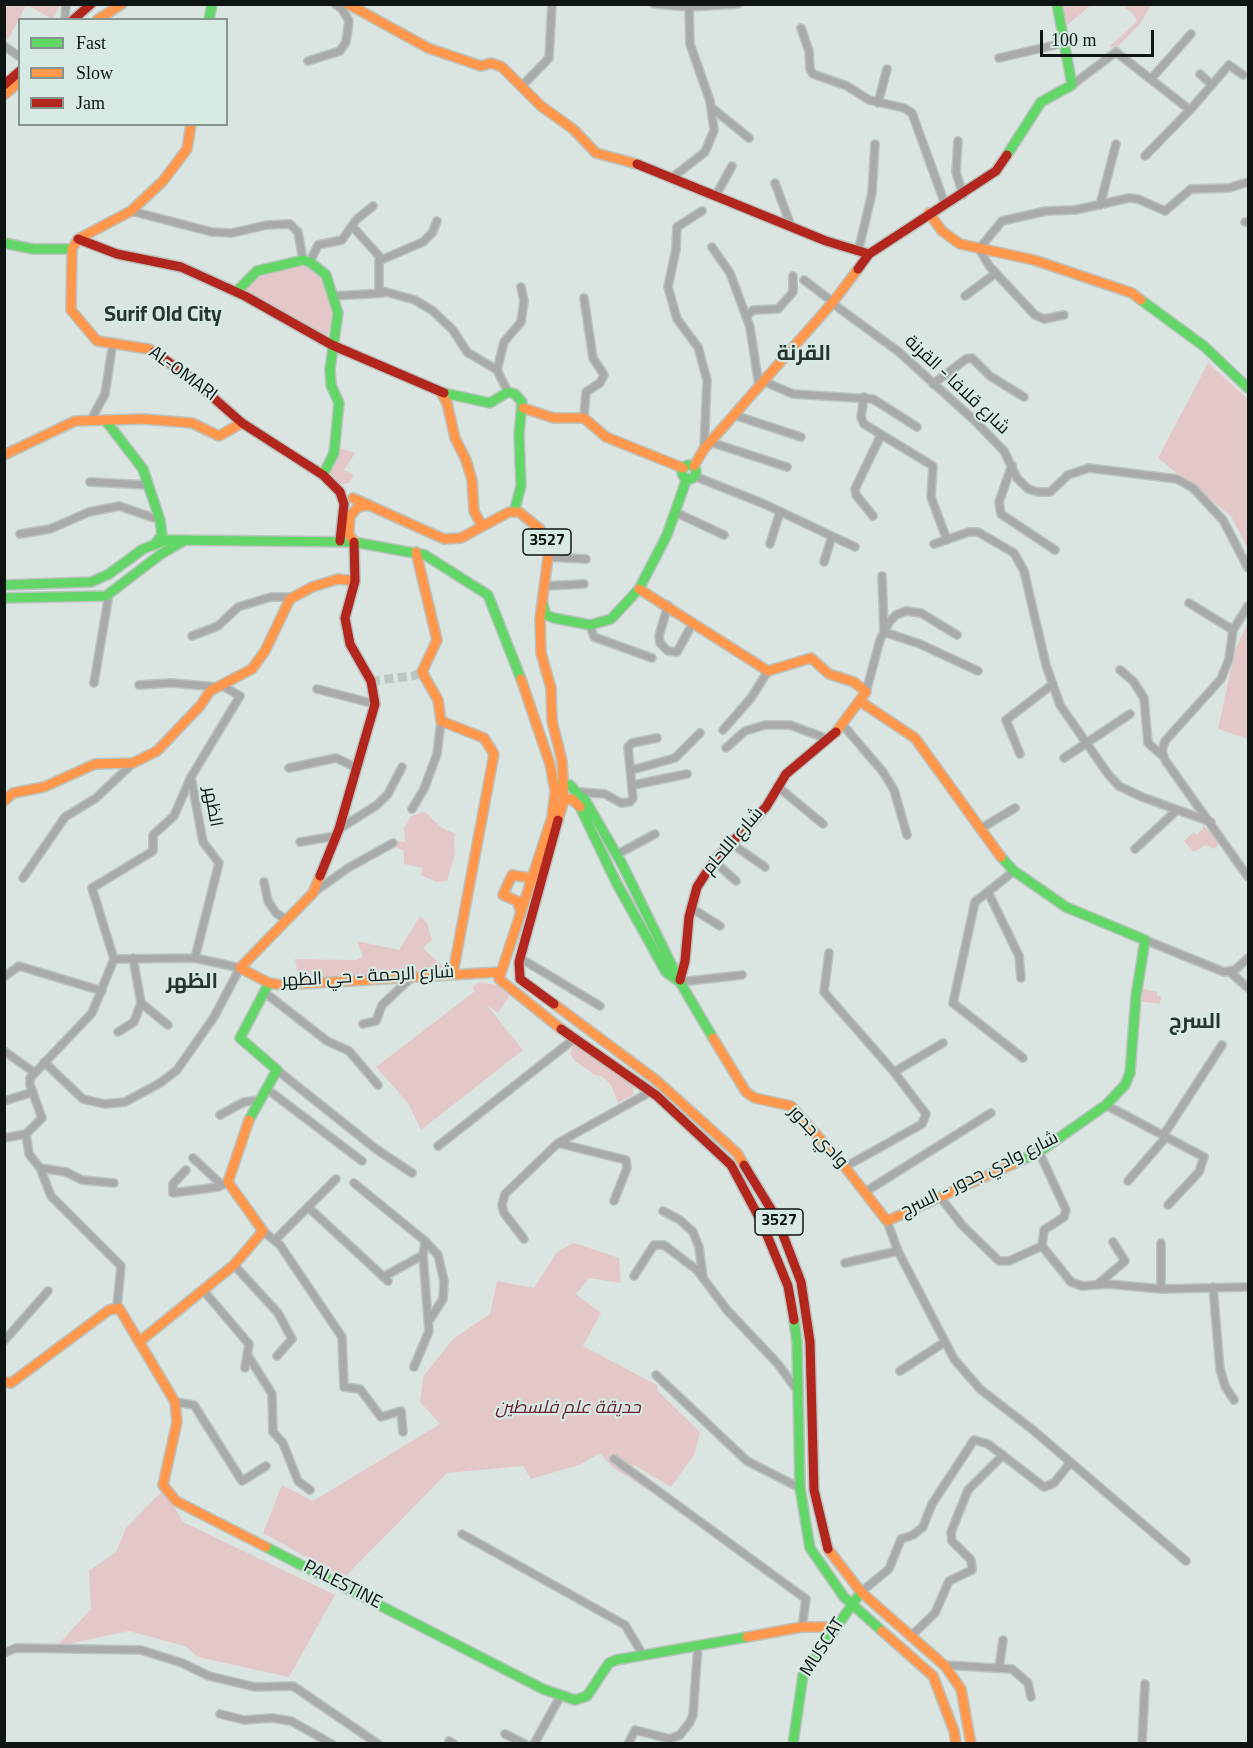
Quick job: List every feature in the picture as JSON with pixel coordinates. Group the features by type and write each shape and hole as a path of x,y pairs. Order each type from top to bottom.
{"main road":[{"path":"74,18 91,4"},
{"path":"100,18 122,4"},
{"path":"348,4 428,48 481,66 491,63 502,67 541,106 573,129 596,153 648,167 826,241 859,249 869,254"},
{"path":"543,601 546,615 590,625 611,619 639,589 707,445 833,302 869,254 929,213 963,195 996,171 1041,102 1072,85 1057,4"},
{"path":"4,85 18,73"},
{"path":"4,95 18,83"},
{"path":"78,238 131,211 163,181 187,149 191,126"},
{"path":"929,213 951,239 979,249 1034,260 1132,293 1205,347 1248,387"},
{"path":"78,238 117,254 181,267 236,292 332,345 441,392 490,403 508,392 520,398 523,408 519,435 521,486 513,512"},
{"name":"AL-OMARI","path":"78,238 72,249 71,310 97,341 149,349 191,378 242,423 322,475 345,496"},
{"path":"4,243 33,249 72,249"},
{"path":"236,292 257,271 306,261 326,276 338,313 332,345 330,385 339,403 334,453 322,475"},
{"path":"441,392 447,403 455,438 466,460 472,480 474,511 482,526"},
{"path":"523,408 554,418 584,418 606,437 683,468 688,465 692,473"},
{"path":"4,455 75,421 142,419 192,423 219,436 242,423"},
{"path":"4,585 91,582 104,578 161,538 160,520 143,469 106,421"},
{"path":"340,541 345,496"},
{"name":"3527","path":"345,496 444,539 460,538 513,512 519,512 540,529 549,546 540,629 541,653 551,688 552,721 565,784"},
{"path":"240,968 313,893 338,832 375,704 371,681 350,644 345,618 356,581 350,516 358,507 369,505"},
{"path":"416,528 423,534 425,544 416,552"},
{"path":"155,544 185,540 354,542 416,552 441,564 488,596 496,610 559,792 540,891 519,960 513,977 505,978 500,972 522,914 531,878 559,792 565,784 573,786 616,882 666,972 680,982"},
{"path":"4,598 93,597 109,594 161,554 185,540"},
{"path":"416,552 437,640 428,664 422,672 438,700 441,721 484,738 494,754 453,973"},
{"path":"4,801 13,793 44,787 95,764 133,763 157,751 200,706 210,691 255,667 266,651 287,603 293,597 338,579 356,581"},
{"path":"639,589 668,606 734,652 768,671 811,658 829,674 854,682 866,692"},
{"path":"540,629 554,618"},
{"name":"شارع اللحام","path":"680,982 691,908 697,887 714,861 766,807 786,774 805,760 825,738 843,725 866,692"},
{"path":"861,702 915,738 1014,872 1066,907 1144,940"},
{"path":"546,754 555,760 561,757"},
{"name":"3527","path":"561,757 581,792"},
{"path":"559,792 582,805 616,855 680,982"},
{"path":"581,792 582,805"},
{"path":"522,914 518,902 505,896 510,877 517,874 531,878 538,883 540,891"},
{"name":"شارع وادي جدور - السرج","path":"887,1221 1039,1152 1106,1105 1125,1085 1130,1073 1136,996 1144,940"},
{"name":"3527","path":"519,960 519,976 524,983 586,1025 656,1080 737,1153 777,1219 801,1282 810,1342 814,1490 825,1546 861,1592 944,1665 961,1689 970,1743"},
{"name":"شارع الرحمة - حي الظهر","path":"240,968 267,988 453,973 500,972"},
{"name":"3527","path":"500,972 499,979 506,987 574,1039 650,1092 731,1165 762,1223 788,1286 797,1342 799,1393"},
{"name":"وادي جدور","path":"680,982 747,1092 755,1098 791,1106 845,1167 887,1221"},
{"path":"139,1342 234,1265 263,1231 225,1183 253,1109 277,1070 240,1038 267,988"},
{"path":"4,1382 11,1383 117,1307 121,1309 175,1402"},
{"path":"799,1393 800,1488 810,1548 852,1605 933,1676 954,1731 956,1743"},
{"name":"PALESTINE","path":"175,1402 177,1422 163,1476 163,1485 176,1501 543,1689 575,1700 587,1696 609,1663 802,1627 835,1627"},
{"name":"MUSCAT","path":"793,1743 803,1675 861,1592"}],"street":[{"path":"308,61 340,51 346,42 349,21 342,9 335,4"},
{"path":"521,87 549,58 552,4"},
{"path":"654,4 689,8 738,4"},
{"path":"673,177 702,154 710,144 714,130 712,108 690,44 689,8"},
{"path":"801,28 809,51 812,73 847,86 869,100 906,108 912,113 945,204"},
{"path":"1151,79 1191,34"},
{"path":"999,58 1064,43"},
{"path":"4,46 18,56"},
{"path":"1072,85 1116,52 1190,110"},
{"path":"1145,156 1190,110 1229,65 1243,75"},
{"path":"878,103 887,69"},
{"path":"1200,74 1212,85"},
{"path":"712,108 749,138"},
{"path":"958,141 956,172 963,195"},
{"path":"859,249 872,193 875,144"},
{"path":"1100,205 1116,144"},
{"path":"716,195 732,166"},
{"path":"1064,315 1044,319 1035,315 996,273 979,249 995,228 1006,219 1134,198 1165,211 1191,189 1229,188 1248,182"},
{"path":"775,183 791,226"},
{"path":"306,261 318,245 342,240 352,226 373,206"},
{"path":"131,211 222,233 252,230 272,224 290,224 298,232 306,261"},
{"path":"702,211 677,227 676,249 668,287 677,319 698,347 707,380 707,445 787,467"},
{"path":"381,260 423,242 432,233 437,221"},
{"path":"352,226 377,252 381,260 377,284 383,293"},
{"path":"712,247 730,273 746,317 761,384 793,394 873,399 917,427"},
{"path":"965,296 996,273"},
{"path":"746,317 754,310 773,312 778,309 794,292 793,276"},
{"name":"شارع قلافا - القرنة","path":"804,279 899,352 991,437 1012,465 1023,485 1038,492 1050,492 1068,475 1089,468 1183,481 1193,488 1223,520 1248,568"},
{"path":"496,370 504,342 521,322 524,301 521,287"},
{"path":"334,296 383,293 409,298 426,305 447,323 467,352 496,370 508,392"},
{"path":"584,298 593,356 604,373 600,383 585,392 584,418"},
{"path":"91,420 105,394 113,342"},
{"path":"933,384 966,359 972,358 990,376 1023,397"},
{"path":"864,397 862,422 933,466 931,497 947,540"},
{"path":"734,415 801,437"},
{"path":"873,516 856,495 855,489 881,435"},
{"path":"1012,465 999,502 1001,514 1054,550"},
{"path":"692,473 855,547"},
{"path":"90,482 148,485"},
{"path":"20,534 50,529 89,512 119,506 160,520"},
{"path":"770,544 780,512"},
{"path":"676,513 724,534"},
{"path":"934,544 969,532 978,532 1018,558 1024,570 1046,664 1060,705 1108,774 1119,786 1176,811 1211,822"},
{"path":"824,562 832,536"},
{"path":"548,556 586,559"},
{"path":"882,576 884,632"},
{"path":"545,586 584,584"},
{"path":"94,683 109,594"},
{"path":"192,636 218,626 238,607 271,597 293,597"},
{"path":"1189,603 1233,630"},
{"path":"668,606 659,636 660,643 668,651 677,652 693,623"},
{"path":"1162,756 1165,741 1221,680 1229,659 1233,630 1248,606"},
{"path":"866,692 884,632 896,615 911,611 926,615 957,635"},
{"path":"590,625 594,637 652,658"},
{"path":"884,632 920,644 978,671"},
{"path":"1120,670 1133,681 1144,698 1148,743 1162,756 1248,877"},
{"path":"723,730 751,698 768,671"},
{"path":"139,685 180,683 220,686 240,696 191,777"},
{"path":"1020,754 1006,720 1053,684"},
{"path":"317,689 375,704"},
{"path":"1064,759 1130,714"},
{"path":"412,809 424,789 437,754 441,721"},
{"path":"726,748 745,731 765,725 790,725 825,738"},
{"path":"843,725 883,772 894,790 907,835"},
{"path":"632,770 675,759 700,734"},
{"path":"581,792 604,794 626,804 633,798 629,745 657,738"},
{"path":"289,768 336,759 357,768"},
{"path":"23,878 66,816 96,798 133,763"},
{"path":"300,842 338,832 377,805 388,794 402,767"},
{"path":"633,785 687,774"},
{"name":"الظهر","path":"191,777 202,842 219,863 195,958"},
{"name":"الظهر","path":"114,959 92,888 153,850 153,835 174,816 191,777"},
{"path":"777,786 823,824"},
{"path":"980,829 1015,808"},
{"path":"1135,849 1176,811"},
{"path":"616,855 655,834"},
{"path":"313,893 348,868 393,843"},
{"path":"731,843 765,867"},
{"path":"714,861 736,881"},
{"path":"1014,872 975,902 953,1003 1023,1058"},
{"path":"264,882 268,901 276,913 287,920"},
{"path":"988,892 1019,956 1021,978"},
{"path":"691,908 720,926"},
{"path":"1144,940 1221,971 1230,972 1248,988"},
{"path":"830,953 824,992 924,1109 925,1120 845,1167"},
{"path":"117,1032 134,1022 141,1003 133,958"},
{"path":"4,1138 26,1134 42,1118 30,1078 44,1062 92,1013 114,959 195,958 240,968 214,1017 177,1070 160,1083 125,1102 104,1104 83,1099 44,1062"},
{"path":"1230,972 1248,958"},
{"path":"519,960 600,1006"},
{"path":"4,977 19,966 102,991"},
{"path":"680,982 742,975"},
{"path":"363,1024 376,1021 382,1005 411,978"},
{"path":"267,988 327,1041 349,1051 378,1086"},
{"path":"141,1003 168,1025"},
{"path":"438,1146 574,1039"},
{"path":"894,1072 943,1043"},
{"path":"1128,1181 1165,1137 1222,1045"},
{"path":"4,1050 35,1072"},
{"path":"277,1070 376,1149 412,1173"},
{"path":"267,1089 362,1161"},
{"path":"4,1101 33,1092"},
{"path":"524,1239 504,1213 503,1199 558,1143 650,1092"},
{"path":"220,1115 244,1102 260,1100"},
{"path":"1106,1105 1204,1159 1200,1170 1168,1205"},
{"path":"865,1192 991,1113"},
{"path":"26,1134 29,1154 40,1168 51,1196 122,1266 117,1307"},
{"path":"558,1143 626,1160 627,1168 614,1201"},
{"path":"1039,1152 1066,1210 1064,1217 1044,1230 1042,1245 1071,1282 1082,1286 1161,1289 1248,1287"},
{"path":"193,1158 225,1183"},
{"path":"40,1168 66,1172 82,1180 114,1183"},
{"path":"186,1170 172,1184 173,1193 225,1183"},
{"path":"275,1240 336,1179"},
{"path":"354,1183 425,1241 438,1256 444,1281 443,1299 429,1322"},
{"path":"941,1198 962,1225 999,1261 1009,1261 1042,1245"},
{"path":"308,1207 386,1279 423,1256"},
{"path":"663,1211 680,1220 693,1232 699,1247 703,1276"},
{"path":"887,1221 898,1251 954,1359 980,1389 1186,1561"},
{"path":"263,1231 275,1240 342,1337 344,1387 360,1389 381,1417 401,1411 403,1432"},
{"path":"414,1367 429,1330 423,1256 425,1241"},
{"path":"1097,1285 1125,1262 1113,1242"},
{"path":"1161,1242 1161,1289"},
{"path":"634,1276 654,1245 659,1243 688,1263 703,1276 727,1310 761,1344 799,1393"},
{"path":"845,1263 898,1251"},
{"path":"234,1265 278,1313 292,1339 277,1356"},
{"path":"1213,1287 1220,1369 1225,1386 1234,1400"},
{"path":"203,1290 249,1344 245,1368"},
{"path":"4,1341 48,1291"},
{"path":"900,1371 945,1342"},
{"path":"247,1354 272,1394 273,1432 283,1443 297,1481 310,1490"},
{"path":"656,1375 747,1461 800,1488"},
{"path":"175,1402 194,1406 242,1480 266,1466"},
{"path":"861,1592 889,1569 901,1539 914,1535 923,1527 932,1504 972,1442 979,1440 988,1444 1044,1487 1054,1484 1070,1463"},
{"path":"910,1637 935,1613 949,1581 972,1570 972,1561 952,1541 951,1532 968,1490 1003,1455"},
{"path":"614,1459 806,1599 802,1627"},
{"path":"462,1534 625,1624 644,1655"},
{"path":"999,1668 1003,1640"},
{"path":"628,1743 635,1730 670,1739 680,1736 690,1722 693,1715 698,1645"},
{"path":"4,1653 16,1648 141,1650 182,1663 209,1676 244,1685 293,1686 378,1743"},
{"path":"944,1665 1012,1670 1025,1679 1031,1697"},
{"path":"1143,1743 1145,1684"},
{"path":"534,1743 561,1695"},
{"path":"220,1714 244,1720 273,1718 291,1721 332,1743"},
{"path":"505,1734 525,1743"}],"green space":[{"path":"1063,4 1091,5 1065,27"},
{"path":"4,5 26,5 8,40 5,37"},
{"path":"28,5 60,5 54,18 50,18"},
{"path":"1128,5 1150,5 1150,7 1140,24 1115,49 1110,46 1137,21 1132,12 1124,8"},
{"path":"306,263 324,277 336,315 328,335 237,295 258,273"},
{"path":"1208,363 1248,399 1248,549 1231,516 1158,458"},
{"path":"336,447 355,453 344,470 354,475 349,483 340,484 330,473"},
{"path":"1248,622 1248,739 1218,729 1235,650"},
{"path":"425,812 442,828 456,834 454,838 455,855 447,881 437,882 420,875 423,868 404,864 404,851 393,846 393,840 405,842 404,828 411,816"},
{"path":"1203,825 1220,843 1214,849 1206,845 1194,852 1184,841 1194,832 1196,835 1203,829"},
{"path":"420,916 427,923 432,940 423,948 443,967 439,970 299,980 295,959 356,960 363,957 357,941 399,950"},
{"path":"479,982 502,986 510,995 498,1013 486,1004 523,1050 421,1130 408,1103 376,1067 475,991 472,988"},
{"path":"1140,988 1157,992 1157,996 1161,996 1160,1004 1137,1001"},
{"path":"574,1045 585,1047 634,1085 633,1095 618,1103 611,1085 602,1076 595,1075 574,1060 570,1053"},
{"name":"حديقة علم فلسطين","path":"574,1243 619,1258 621,1283 589,1278 576,1294 601,1313 583,1346 657,1385 657,1390 700,1432 694,1455 671,1487 634,1465 633,1470 653,1482 648,1490 612,1467 600,1453 579,1465 531,1479 523,1466 447,1473 344,1578 263,1533 282,1485 313,1501 440,1424 420,1402 423,1377 453,1339 490,1314 497,1281 534,1288 557,1252"},
{"path":"164,1489 183,1522 335,1595 289,1677 198,1657 185,1646 129,1631 77,1642 52,1651 91,1609 89,1571 116,1552 126,1528"}],"tunnel":[{"path":"371,681 413,676 422,672"}],"traffic: fast":[{"path":"209,18 212,4"},
{"path":"1007,155 1041,102 1072,85 1057,4"},
{"path":"4,243 33,249 72,249"},
{"path":"236,292 257,271 303,260 310,262 326,275 338,313 330,369 331,385 339,403 334,453 323,475"},
{"path":"1141,300 1205,347 1248,388"},
{"path":"444,393 490,403 508,392 515,394 522,402 519,435 521,486 514,512"},
{"path":"106,421 143,469 160,520 162,535 155,544"},
{"path":"689,465 694,467 696,472 694,477 689,479 684,477 682,472 684,467 689,465"},
{"path":"543,604 546,615 554,618 590,625 611,619 639,589 667,535 687,478"},
{"path":"4,585 91,582 109,574 143,549 167,540 354,542 425,555 488,595 521,679"},
{"path":"4,598 106,596 161,554 185,540"},
{"path":"559,784 570,785 588,805"},
{"path":"584,798 622,864 680,982 713,1038"},
{"path":"580,807 616,882 666,972 680,982"},
{"path":"1001,857 1014,871 1066,907 1145,940 1136,996 1130,1073 1125,1085 1106,1105 1039,1152 1013,1164"},
{"path":"249,1120 277,1070 240,1038 269,983"},
{"path":"794,1320 797,1342 800,1488 810,1548 844,1597 882,1631"},
{"path":"266,1547 543,1689 575,1700 587,1696 609,1663 616,1660 747,1637"},
{"path":"793,1744 803,1675 861,1592"}],"traffic: slow":[{"path":"100,18 122,4"},
{"path":"348,4 428,48 481,66 491,63 502,67 541,106 573,129 596,153 637,164"},
{"path":"4,95 18,83"},
{"path":"154,352 149,349 97,341 71,310 72,249 78,239 131,211 163,181 187,149 191,126"},
{"path":"929,213 942,231 960,244 1034,260 1132,293 1141,300"},
{"path":"694,466 704,449 833,302 858,269"},
{"path":"441,392 447,403 455,438 466,460 472,480 474,511 482,526"},
{"path":"523,408 554,418 584,418 606,437 683,468"},
{"path":"4,455 75,421 143,419 192,423 219,436 242,423"},
{"path":"353,498 444,539 461,538 509,512 519,512 540,529 547,542 548,557 540,619 541,653 551,688 552,721 562,761 564,800 558,820"},
{"path":"354,542 349,534 350,516 358,507 369,505"},
{"path":"416,552 437,640 422,672 438,700 441,721 484,738 494,754 453,973"},
{"path":"4,801 13,793 44,787 95,764 133,763 157,751 200,706 210,691 252,669 265,651 290,599 312,587 338,579 355,581"},
{"path":"639,589 768,671 811,658 829,674 854,682 866,692 836,732"},
{"path":"521,679 550,764 555,791 552,817 499,979 561,1029"},
{"path":"861,702 915,738 1001,857"},
{"path":"564,800 572,799 580,807"},
{"path":"521,912 517,901 503,895 512,875 530,878"},
{"path":"320,876 313,893 240,968 269,983 282,985 500,972"},
{"path":"554,1004 656,1080 737,1153 744,1165"},
{"path":"713,1038 746,1092 755,1098 791,1106 845,1167 887,1221 1013,1164"},
{"path":"139,1342 234,1265 263,1231 228,1182 249,1120"},
{"path":"4,1382 11,1383 109,1310 119,1308 175,1402 177,1422 163,1485 176,1501 266,1547"},
{"path":"828,1549 861,1592 945,1666 961,1689 971,1744"},
{"path":"747,1637 802,1627 835,1627"},
{"path":"882,1631 933,1676 954,1731 956,1744"}],"traffic: jam":[{"path":"75,18 91,4"},
{"path":"4,85 18,73"},
{"path":"858,269 869,254 996,171 1007,155"},
{"path":"637,164 826,241 869,254"},
{"path":"78,239 117,254 181,267 245,296 332,345 444,393"},
{"path":"154,352 191,378 242,423 323,475 340,492"},
{"path":"340,492 344,504 340,541"},
{"path":"320,876 339,829 375,704 371,681 350,644 345,618 355,581 354,542"},
{"path":"680,980 685,961 689,917 697,887 714,861 766,807 786,774 836,732"},
{"path":"554,1004 520,979 519,962 558,820"},
{"path":"561,1029 657,1096 731,1165 762,1223 788,1286 794,1320"},
{"path":"744,1165 777,1219 801,1282 810,1342 814,1490 828,1549"}],"district":[{"name":"Surif Old City","path":"163,317"},
{"name":"القرنة","path":"804,356"},
{"name":"الظهر","path":"192,984"},
{"name":"السرج","path":"1195,1024"}]}
